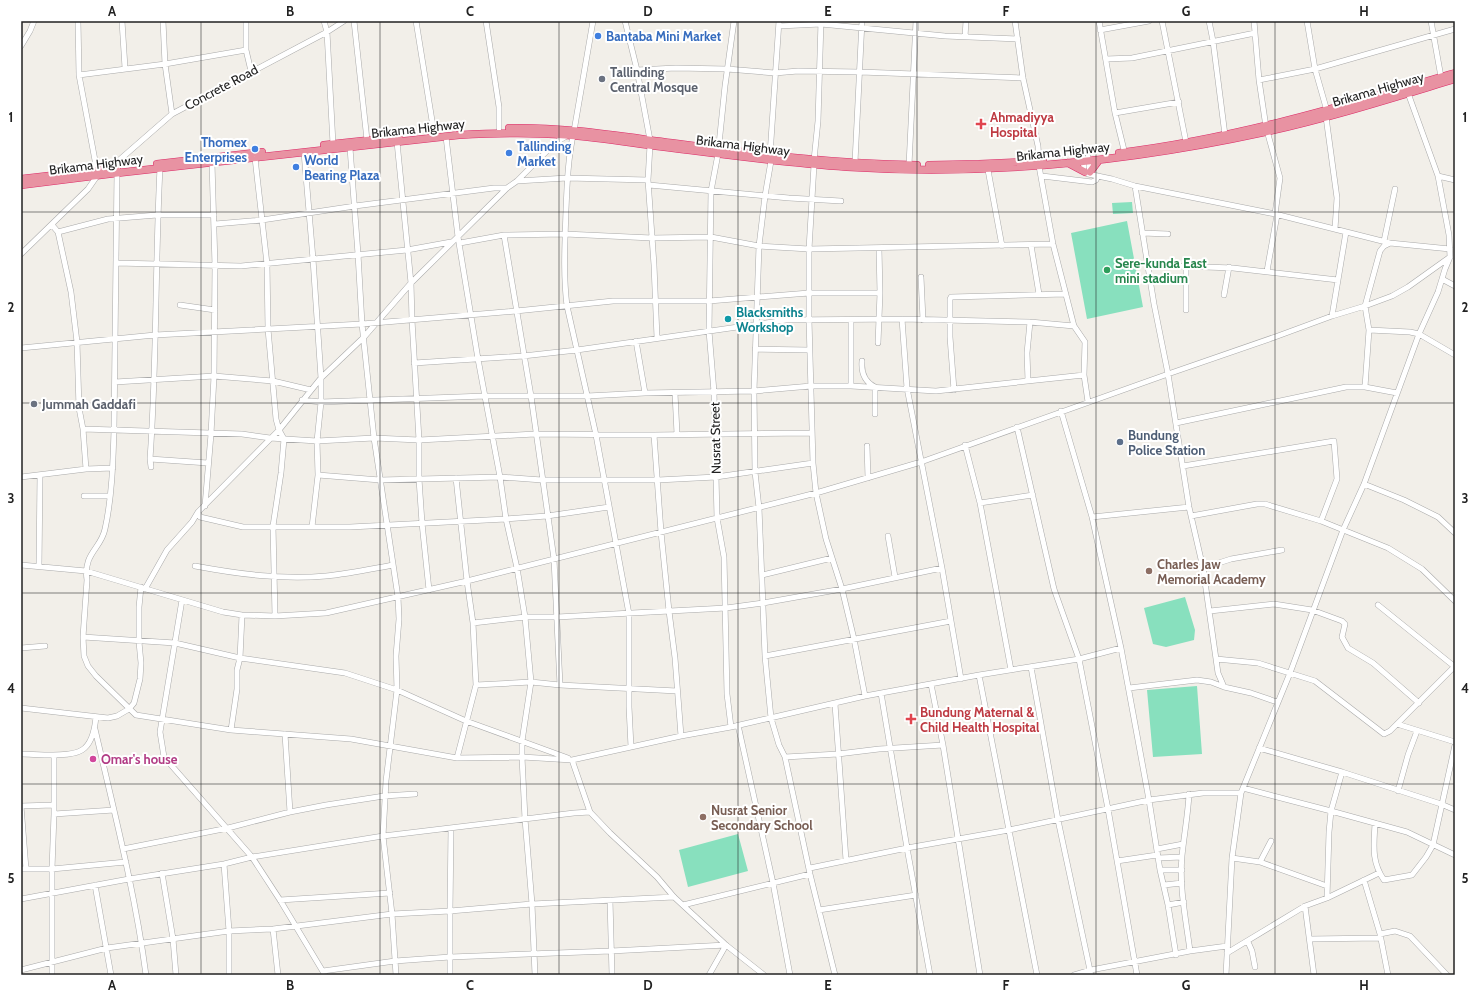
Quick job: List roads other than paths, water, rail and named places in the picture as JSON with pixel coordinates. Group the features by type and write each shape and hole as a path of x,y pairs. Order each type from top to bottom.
{"highway":[{"name":"Brikama Highway","path":"1326,114 1455,73"},
{"name":"Brikama Highway","path":"97,173 109,169 367,140 499,128 537,128 572,134 718,152 895,170 988,170 1206,144 1408,93 1455,79"},
{"name":"Brikama Highway","path":"814,162 855,162 909,165 1067,163 1085,159 1099,160 1186,142 1267,129"},
{"name":"Brikama Highway","path":"21,185 55,178 97,173 117,173 446,137 512,133 572,134"},
{"path":"1067,163 1088,173 1099,160"},
{"name":"Brikama Highway","path":"21,179 55,178"}],"street":[{"path":"21,46 34,21"},
{"path":"21,254 88,189 97,173 79,75 78,21"},
{"path":"122,21 125,68"},
{"path":"163,21 165,64 172,114"},
{"path":"246,21 246,50 251,71"},
{"path":"324,21 327,32 333,144"},
{"name":"Concrete Road","path":"109,169 172,114 327,32 344,21"},
{"path":"354,21 367,140"},
{"path":"416,21 434,133"},
{"path":"486,21 499,107 499,128"},
{"path":"594,21 571,140 565,234 565,287 567,306 596,435 629,614 631,747"},
{"path":"625,21 637,70 650,143 648,183 654,265 657,338"},
{"name":"Nusrat Street","path":"731,727 727,694 724,557 717,518 714,392 709,331 709,301 711,191 718,152 734,21"},
{"path":"855,162 862,21"},
{"path":"909,165 916,21"},
{"path":"965,37 966,21"},
{"path":"1015,21 1023,78 1038,146 1039,164 1053,244 1074,326 1085,342 1084,374 1088,402"},
{"path":"1099,21 1115,113 1125,154"},
{"path":"1100,30 1149,21"},
{"path":"1162,21 1169,50 1186,142"},
{"path":"1209,21 1225,135"},
{"path":"1254,21 1259,80 1267,129 1280,178 1267,271"},
{"path":"1307,21 1315,69 1326,114 1337,198 1336,229"},
{"path":"1431,21 1441,78"},
{"path":"821,22 818,121 812,199 809,293 812,463 816,493 832,558 842,589 854,639 865,696"},
{"path":"835,975 810,874 810,868 785,757 779,745 771,718 764,656 759,508 755,472 754,391 760,246 770,158 779,24 821,22 862,29 916,34 1018,39"},
{"path":"1259,80 1315,69 1455,29"},
{"path":"1106,59 1132,58 1255,33"},
{"path":"79,75 165,64 246,50"},
{"path":"637,70 676,68 728,69 775,73 860,72 1023,78"},
{"path":"1226,975 1232,858 1242,791 1290,673 1312,610 1364,484 1418,334 1438,292 1450,257 1451,250 1449,235 1438,176 1408,93"},
{"path":"1115,113 1179,102"},
{"path":"459,240 507,188 517,181 555,143 572,134"},
{"path":"446,137 459,240 478,359 493,435 506,520 517,568 525,616 531,682 522,741 522,758 532,904 535,975"},
{"path":"398,142 411,283 419,440 419,479 428,590"},
{"path":"350,148 362,324 374,438 398,597 399,619 396,656 396,690 384,796 383,836 392,914 396,975"},
{"path":"304,152 321,378 321,402 317,441 318,475 312,527"},
{"path":"255,158 267,264 268,329 276,419 279,430 284,439 281,473 273,526 275,616"},
{"path":"1085,159 1088,173 1135,186 1276,215 1390,243 1451,250"},
{"path":"205,506 214,376 215,224 212,163"},
{"path":"151,467 157,215 160,168"},
{"path":"988,170 1002,246"},
{"path":"117,173 113,468 105,532 88,561 86,571 87,580 83,637 84,656 88,666 96,676 123,701 129,710 136,715 231,730 351,739 457,758 572,760 681,736 731,727 865,696 979,675 1079,659 1121,648"},
{"path":"1042,176 1092,182 1096,180 1098,176"},
{"path":"1438,176 1455,180"},
{"path":"517,181 568,178 648,183 711,191 841,201"},
{"path":"1135,186 1142,233 1168,374 1189,507 1210,611 1218,673 1224,687"},
{"path":"215,224 262,220 355,206 494,188 507,188"},
{"path":"1384,241 1395,189"},
{"path":"58,232 116,219 157,215 214,215"},
{"path":"52,225 58,232 71,292 77,342 79,408 83,429 86,469"},
{"path":"1332,316 1346,232"},
{"path":"1142,233 1168,234"},
{"path":"116,263 215,266 267,264 407,250 459,240 504,235 565,234 652,238 711,237 760,246 810,249 879,249 1053,244"},
{"path":"504,235 523,356 531,396 535,434 554,559 560,685"},
{"path":"21,708 108,718 117,716 129,710 134,703 140,679 141,663 139,642 139,607 143,588 167,550 192,522 198,512 279,430 321,378 364,337 411,283 452,242"},
{"path":"1365,387 1370,330 1365,306 1380,251 1384,246 1390,243"},
{"path":"1031,245 1039,294"},
{"path":"878,342 880,293 879,249"},
{"path":"21,565 86,571 223,612 242,615 275,616 326,613 467,581 759,508 921,462 1061,411 1392,296 1408,287 1450,257"},
{"path":"1148,265 1228,267 1338,280"},
{"path":"1186,266 1186,310"},
{"path":"1224,295 1228,267"},
{"path":"921,277 924,320"},
{"path":"1442,279 1455,286"},
{"path":"21,348 155,335 362,324 613,301 709,301 809,293 880,293"},
{"path":"954,390 950,321 950,299 953,296 1066,294"},
{"path":"180,304 215,310"},
{"path":"414,363 523,356 577,350 786,320 879,319 1030,322 1074,326"},
{"path":"851,320 851,386"},
{"path":"902,320 907,388 942,568 961,679"},
{"path":"1028,381 1026,354 1030,322"},
{"path":"1370,330 1410,332 1418,334 1455,355"},
{"path":"636,341 644,393"},
{"path":"755,349 809,350"},
{"path":"862,361 863,374 867,382 875,387"},
{"path":"302,400 321,402 370,399 485,396 587,396 644,393 754,391 811,386 907,388 936,391 1084,374"},
{"path":"115,382 214,376 273,381 311,390"},
{"path":"875,387 875,414"},
{"path":"1176,423 1346,387 1365,387 1397,393"},
{"path":"675,393 677,434"},
{"path":"1061,411 1092,517 1121,648 1176,954"},
{"path":"1017,427 1054,589 1079,659 1108,809 1137,975"},
{"path":"83,429 242,434 270,438 317,441 374,438 419,440 535,434 654,435 811,433"},
{"path":"654,435 661,532 675,658 681,736"},
{"path":"1183,466 1334,441 1337,479 1321,521"},
{"path":"965,445 980,503 1011,670"},
{"path":"867,446 868,478"},
{"path":"150,459 208,463"},
{"path":"318,475 380,480 500,477 542,480 658,480 716,477 812,463"},
{"path":"21,477 86,469 113,468"},
{"path":"39,566 40,475"},
{"path":"456,478 473,623 476,685 457,758"},
{"path":"1364,484 1404,500 1438,517 1455,533"},
{"path":"980,503 1033,495"},
{"path":"84,496 110,496"},
{"path":"1191,516 1265,504 1321,521 1388,548 1422,569 1455,601"},
{"path":"198,512 200,517 244,526 350,527 506,520 609,507"},
{"path":"1092,517 1189,507"},
{"path":"888,536 895,578"},
{"path":"1202,568 1231,559 1282,550"},
{"path":"762,575 832,558"},
{"path":"195,566 231,572 300,577 327,576 393,565"},
{"path":"473,623 525,616 557,617 726,608 842,589 942,568"},
{"path":"182,600 160,732 164,757 228,828 252,858 280,900 324,973 395,961 450,956 611,951 726,945"},
{"path":"1210,611 1274,604 1312,610 1342,621 1345,624 1342,637 1348,648 1373,663 1419,703"},
{"path":"1216,659 1258,663 1315,681 1384,734 1390,731 1455,667 1378,605"},
{"path":"231,730 237,689 237,670 240,658 242,615"},
{"path":"764,656 951,621"},
{"path":"83,637 139,642 175,643 240,658 345,673 396,690 466,721 572,760"},
{"path":"21,648 44,646"},
{"path":"1031,667 1058,820 1091,972"},
{"path":"979,675 1037,975"},
{"path":"1129,688 1196,680 1211,682 1277,702"},
{"path":"476,685 531,682 560,685 677,691"},
{"path":"931,684 943,745 980,975"},
{"path":"881,694 930,975"},
{"path":"834,704 846,860"},
{"path":"96,716 95,729 126,862 142,943 146,975"},
{"path":"1375,823 1375,862 1384,880 1412,875 1433,845 1455,744 1396,724"},
{"path":"738,725 773,883 790,975"},
{"path":"21,754 54,755 83,750 88,744 95,729"},
{"path":"1398,791 1408,754 1417,731"},
{"path":"284,734 290,812"},
{"path":"785,757 943,745"},
{"path":"1259,748 1342,772 1441,804 1455,810"},
{"path":"52,975 54,755"},
{"path":"572,760 590,812 657,877 674,898 726,945 764,975"},
{"path":"1327,898 1331,811 1342,772"},
{"path":"810,868 958,838 1009,830 1149,800 1189,794 1242,791 1331,811 1407,832 1455,855"},
{"path":"123,849 228,828 290,812 384,796 415,794"},
{"path":"1189,794 1188,814 1183,844 1182,883 1190,951"},
{"path":"54,805 21,806 23,869 52,869 126,862"},
{"path":"54,814 114,810"},
{"path":"21,899 383,836 590,812"},
{"path":"450,975 451,828"},
{"path":"1260,862 1271,841"},
{"path":"1117,861 1157,854 1183,844"},
{"path":"1157,854 1182,857"},
{"path":"1232,858 1260,862 1327,886"},
{"path":"224,864 229,931 229,975"},
{"path":"1160,870 1182,870"},
{"path":"1227,953 1248,942 1305,906 1327,898 1379,872"},
{"path":"162,874 173,939 176,975"},
{"path":"683,905 810,874"},
{"path":"1364,880 1380,936 1388,975"},
{"path":"1164,885 1182,883"},
{"path":"95,885 111,975"},
{"path":"280,900 390,893"},
{"path":"819,910 916,895"},
{"path":"21,970 107,948 229,931 273,929 392,914 532,904 674,898"},
{"path":"610,900 612,975"},
{"path":"1168,905 1184,902"},
{"path":"1305,906 1314,975"},
{"path":"273,929 278,975"},
{"path":"1310,939 1380,936 1395,932 1410,936 1447,975"},
{"path":"1248,942 1252,951 1255,967"},
{"path":"709,975 726,945"},
{"path":"1074,975 1190,951 1227,946"}],"place":[{"name":"Bantaba Mini Market","path":"598,36"},
{"name":"Tallinding Central Mosque","path":"602,79"},
{"name":"Ahmadiyya Hospital","path":"981,124"},
{"name":"Thomex Enterprises","path":"255,149"},
{"name":"Tallinding Market","path":"509,153"},
{"name":"World Bearing Plaza","path":"296,167"},
{"name":"Sere-kunda East mini stadium","path":"1107,270"},
{"name":"Blacksmiths Workshop","path":"728,319"},
{"name":"Jummah Gaddafi","path":"34,404"},
{"name":"Bundung Police Station","path":"1120,442"},
{"name":"Charles Jaw Memorial Academy","path":"1149,571"},
{"name":"Bundung Maternal & Child Health Hospital","path":"911,719"},
{"name":"Omar's house","path":"93,759"},
{"name":"Nusrat Senior Secondary School","path":"703,817"}]}
